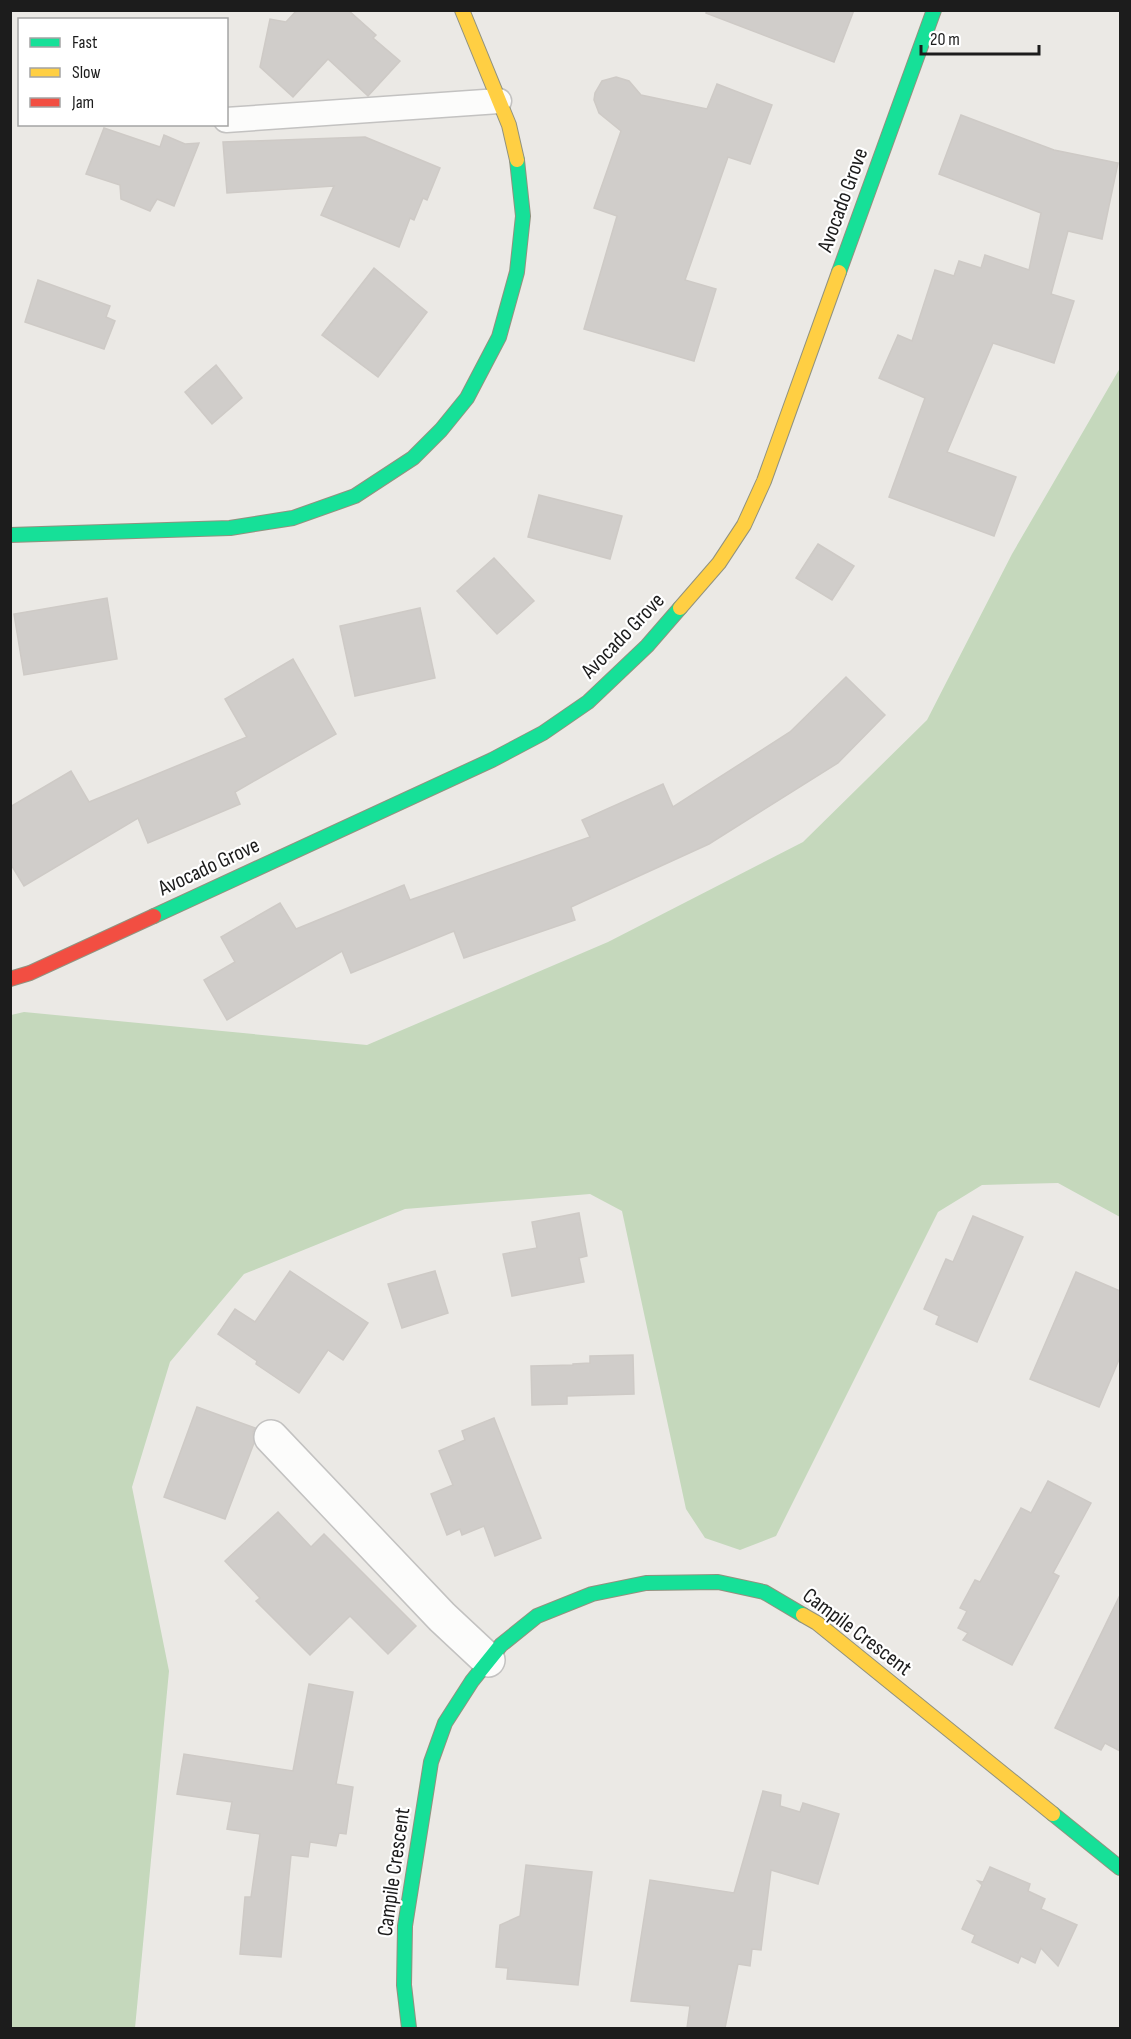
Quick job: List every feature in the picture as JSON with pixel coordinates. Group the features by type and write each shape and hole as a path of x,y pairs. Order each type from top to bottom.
{"street":[{"path":"10,535 230,528 293,518 354,496 413,458 441,430 467,398 499,337 517,272 523,216 519,170 508,125 462,10"},
{"name":"Avocado Grove","path":"10,979 30,973 492,760 543,733 588,702 647,646 719,563 744,525 764,481 934,10"},
{"path":"271,1437 442,1617 488,1660"},
{"name":"Campile Crescent","path":"409,2028 404,1985 405,1926 431,1762 445,1723 471,1681 501,1645 537,1616 592,1593 646,1583 718,1582 764,1592 817,1623 1120,1868"}],"lane":[{"path":"228,120 499,101"}],"green space":[{"path":"1120,368 1120,1217 1058,1183 982,1185 938,1212 776,1536 740,1550 705,1538 686,1509 622,1211 590,1194 405,1209 244,1274 170,1362 132,1487 169,1671 135,2028 11,2028 11,1015 24,1012 367,1045 608,942 803,842 927,720 1012,554"}],"building":[{"path":"297,10 348,10 376,35 373,38 400,61 368,96 328,59 293,97 260,67 270,19 286,22"},
{"path":"707,10 854,10 834,62 706,13"},
{"path":"616,77 629,81 641,95 707,109 717,84 772,105 750,164 728,157 685,280 716,289 694,361 584,329 617,216 594,208 621,131 599,113 594,100 602,81"},
{"path":"961,115 1054,150 1118,163 1102,239 1068,231 1051,294 1074,301 1054,363 993,343 947,452 1016,477 994,536 889,497 925,398 879,378 898,335 912,341 935,270 954,276 959,261 981,268 985,255 1029,270 1041,213 939,174"},
{"path":"104,128 160,147 164,135 185,144 199,143 174,206 157,199 150,211 121,199 120,185 86,174"},
{"path":"365,137 440,168 427,200 423,198 414,220 410,218 399,247 321,215 334,186 227,193 223,142"},
{"path":"374,268 427,312 378,377 322,335"},
{"path":"38,280 110,306 106,317 115,321 104,349 25,322"},
{"path":"216,365 242,398 212,424 185,392"},
{"path":"539,495 622,516 610,559 528,537"},
{"path":"818,544 854,566 832,600 796,578"},
{"path":"494,558 534,601 497,634 457,591"},
{"path":"107,598 117,659 24,675 14,614"},
{"path":"420,608 435,678 355,696 340,626"},
{"path":"293,659 336,734 235,792 240,804 148,843 138,818 24,886 10,863 10,807 71,771 89,802 247,737 225,699"},
{"path":"846,677 885,715 838,763 709,844 571,907 575,920 464,958 454,931 351,973 342,951 227,1020 204,980 235,962 221,937 280,903 296,929 404,885 410,900 590,837 582,820 663,784 673,807 790,732"},
{"path":"579,1213 587,1256 579,1258 584,1282 512,1296 503,1254 537,1248 532,1222"},
{"path":"973,1216 1023,1237 977,1342 936,1324 939,1316 924,1309 946,1259 953,1262"},
{"path":"290,1271 368,1323 343,1360 328,1350 299,1393 256,1364 257,1361 218,1334 235,1309 255,1322"},
{"path":"435,1271 448,1313 402,1328 388,1284"},
{"path":"1076,1272 1120,1291 1120,1357 1099,1407 1030,1379"},
{"path":"633,1355 634,1394 567,1396 567,1404 532,1405 531,1366 590,1363 590,1356"},
{"path":"197,1407 255,1428 254,1443 225,1519 164,1497"},
{"path":"494,1418 541,1538 495,1556 484,1526 462,1535 460,1529 447,1535 431,1494 453,1485 439,1451 465,1440 462,1431"},
{"path":"1048,1481 1091,1503 1053,1573 1059,1576 1012,1665 963,1640 968,1633 958,1628 967,1611 960,1608 975,1580 980,1582 1021,1508 1031,1513"},
{"path":"278,1512 311,1547 324,1534 416,1626 388,1654 350,1616 310,1655 256,1601 260,1598 225,1561"},
{"path":"1120,1595 1120,1751 1105,1743 1101,1750 1055,1728"},
{"path":"309,1684 353,1692 336,1784 353,1787 346,1834 339,1833 336,1846 310,1842 308,1857 291,1855 281,1957 240,1954 245,1897 251,1897 260,1834 227,1829 232,1802 177,1794 184,1754 293,1771"},
{"path":"763,1791 781,1795 780,1806 800,1812 803,1803 839,1814 818,1884 771,1870 761,1950 752,1949 750,1966 738,1964 725,2028 687,2028 690,2006 631,2001 650,1880 734,1893"},
{"path":"526,1865 592,1872 578,1985 507,1979 508,1968 496,1967 500,1925 520,1916"},
{"path":"990,1867 1030,1884 1028,1891 1045,1899 1041,1909 1077,1925 1058,1966 1041,1948 1035,1963 1021,1956 1018,1963 972,1942 975,1935 962,1929 982,1885 978,1881 983,1882"}],"traffic: fast":[{"path":"839,272 934,10"},
{"path":"10,535 230,528 293,518 355,496 413,458 441,430 467,398 499,337 517,272 523,216 517,160"},
{"path":"154,916 492,760 543,733 588,702 647,646 680,608"},
{"path":"409,2028 404,1985 405,1926 431,1762 445,1723 472,1681 501,1645 537,1616 592,1594 646,1583 718,1582 764,1592 803,1615"},
{"path":"1053,1814 1120,1868"}],"traffic: slow":[{"path":"462,10 509,125 517,160"},
{"path":"680,608 719,563 744,525 764,481 839,272"},
{"path":"803,1615 817,1623 1053,1814"}],"traffic: jam":[{"path":"10,979 30,973 154,916"}]}
